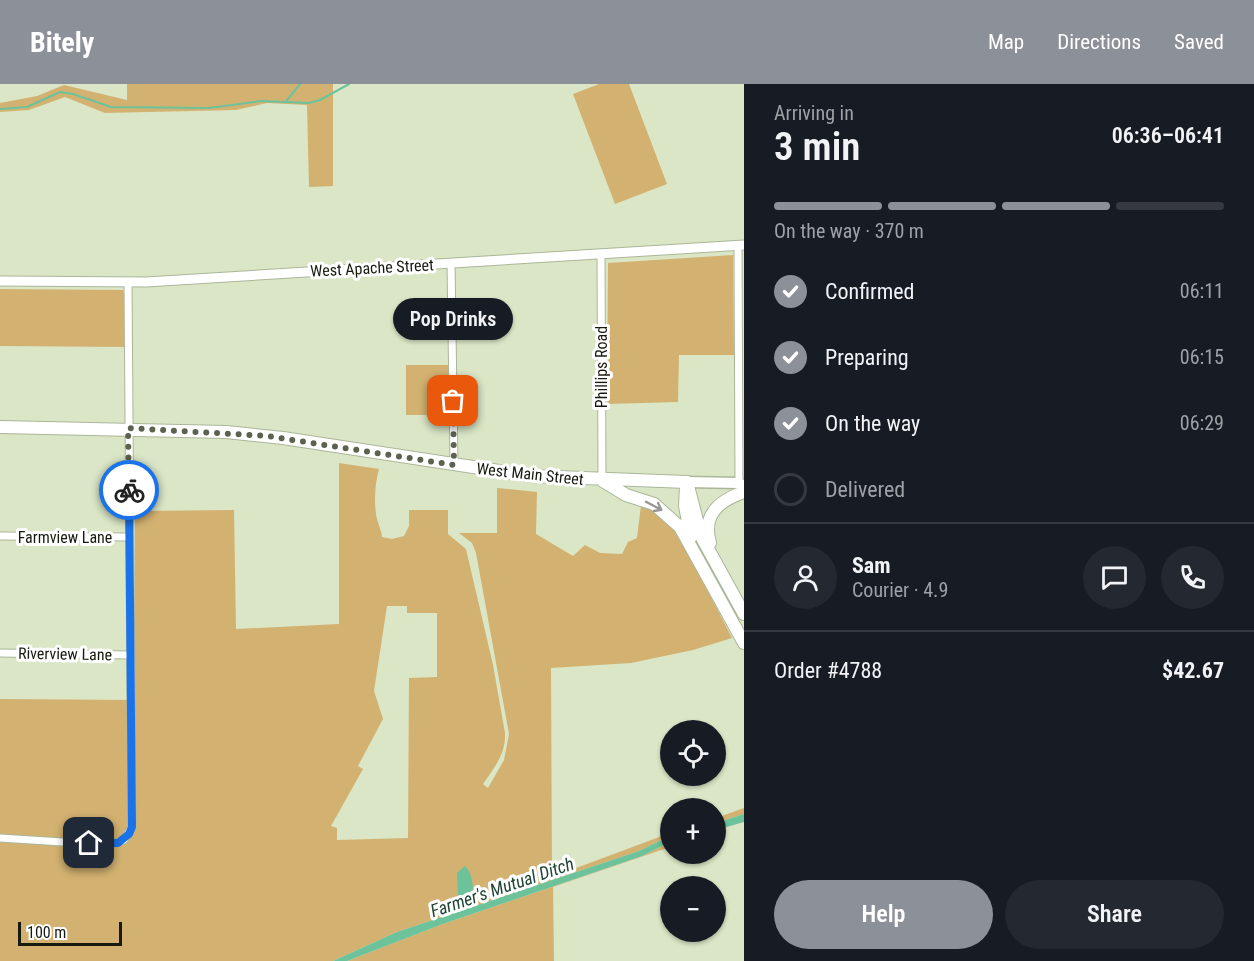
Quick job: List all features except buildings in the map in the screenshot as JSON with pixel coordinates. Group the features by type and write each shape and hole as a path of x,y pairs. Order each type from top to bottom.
{"highway":[{"name":"West Main Street","path":"0,427 128,428 267,436 541,477 687,482"},
{"path":"602,480 626,495 654,504 671,517 705,570 744,643"},
{"path":"687,482 684,501 687,523 705,570"},
{"path":"687,482 701,536 744,614"},
{"path":"718,567 707,531 710,516 722,501 743,485"}],"main road":[{"name":"West Apache Street","path":"0,280 128,282 741,245"},
{"name":"West Main Street","path":"687,482 743,485"}],"street":[{"path":"741,245 743,485"},
{"name":"Phillips Road","path":"601,254 602,480"},
{"path":"451,263 454,465"},
{"path":"0,838 110,844 118,843 129,834 133,815 128,282"},
{"name":"Farmview Lane","path":"0,536 129,537"},
{"name":"Riverview Lane","path":"0,653 130,655"}],"shaded area":[{"path":"127,84 333,84 333,186 309,187 307,105 267,103 236,110 105,113 65,97 29,110 0,112 0,103 37,96 64,85 127,100"},
{"path":"599,84 629,84 667,184 615,204 573,94"},
{"path":"733,255 734,355 679,355 678,402 607,404 608,263"},
{"path":"0,289 123,290 125,295 125,347 0,346"},
{"path":"406,365 448,365 448,415 406,415"},
{"path":"339,463 379,469 375,503 382,537 392,539 404,536 409,526 409,510 448,510 448,534 466,549 493,665 505,733 504,748 483,784 488,788 504,760 509,734 476,553 472,543 459,533 497,533 497,488 537,492 536,534 573,556 585,545 600,553 622,554 628,542 637,538 641,505 655,510 675,527 732,638 693,650 631,663 551,668 552,877 660,837 660,841 639,851 397,932 333,961 0,961 0,699 135,700 135,511 234,510 236,629 339,624","holes":["387,606 407,606 407,613 437,613 437,677 409,678 408,838 337,840 337,828 331,826 363,769 358,766 383,719 374,691"]},
{"path":"744,808 744,814 726,820 726,814"},
{"path":"744,814 744,822 726,827 726,820"},
{"path":"660,841 660,847 642,856 440,925 347,961 333,961 397,932 639,851"},
{"path":"660,847 660,850 553,887 554,961 347,961 440,925 642,856"},
{"path":"465,866 471,877 473,891 472,900 464,903 458,898 457,873"}],"waterway":[{"path":"287,100 300,84"},
{"path":"0,109 27,107 60,92 111,107 209,108 261,101 309,103 320,100 349,84"}],"way so far":[{"path":"129,490 128,428 214,431 267,436 454,465 453,401"}],"place":[{"name":"Pop Drinks","path":"453,401"}],"route":[{"path":"89,843 118,843 124,840 132,827 129,490"}],"water label":[{"name":"Farmer's Mutual Ditch","path":"502,887"}]}
